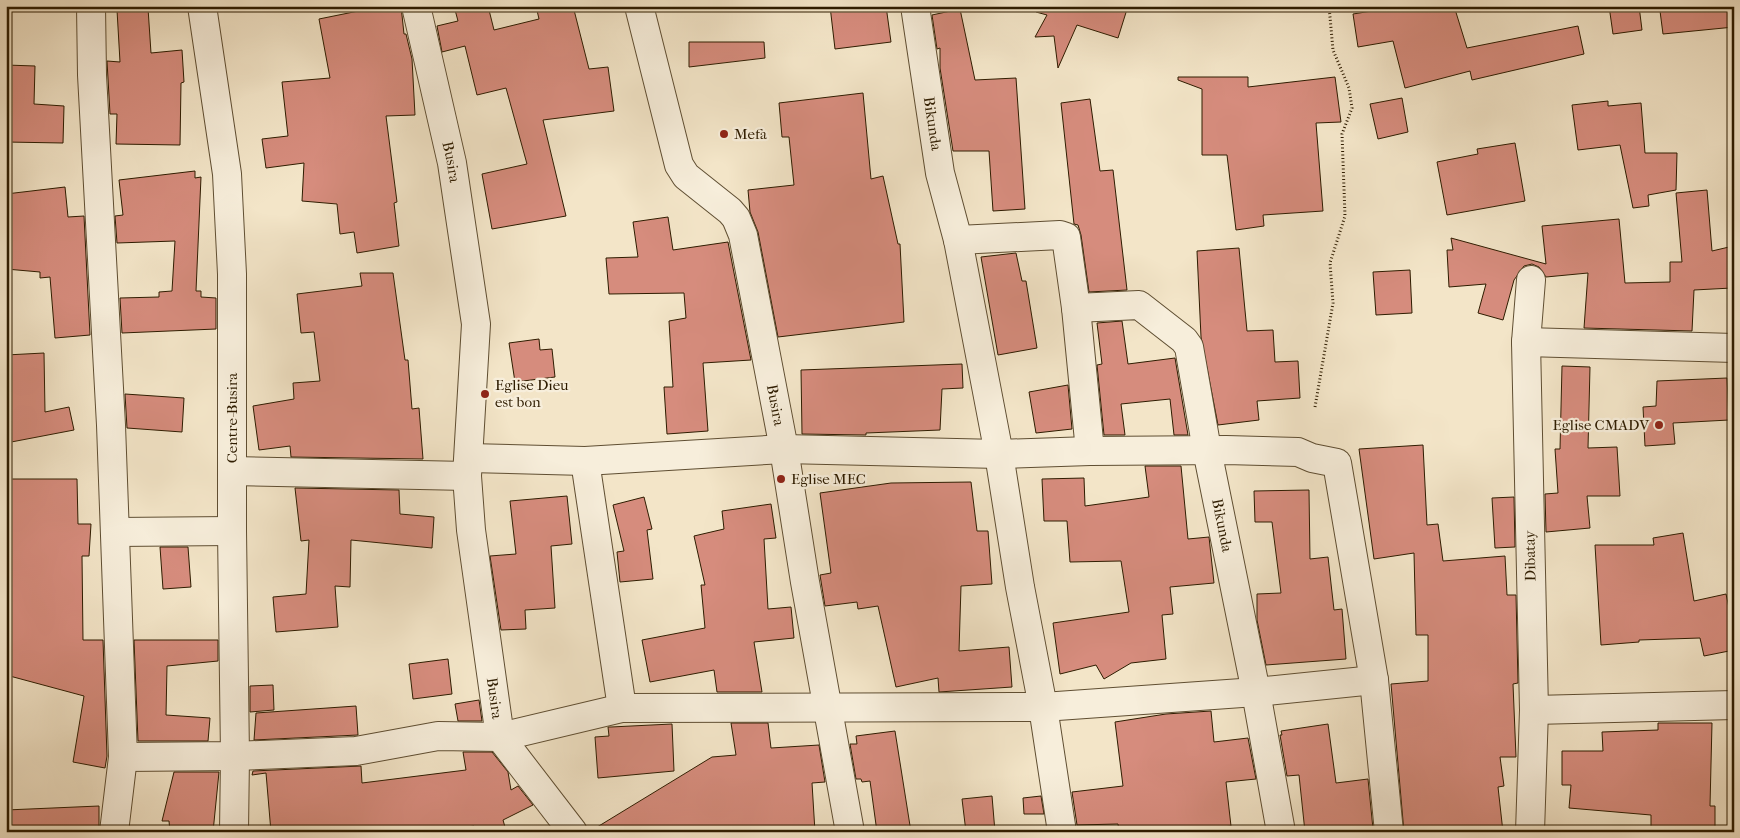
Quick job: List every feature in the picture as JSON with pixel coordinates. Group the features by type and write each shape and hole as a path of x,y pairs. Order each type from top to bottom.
{"street":[{"path":"91,6 92,75 105,272 123,757 114,832"},
{"name":"Centre-Busira","path":"202,6 227,174 232,274 234,832"},
{"name":"Busira","path":"416,6 452,163 476,324 468,467 471,530 500,737 573,832"},
{"name":"Busira","path":"639,6 679,165 686,176 730,210 736,218 743,235 784,449 805,582 850,832"},
{"name":"Bikunda","path":"914,6 940,173 958,240 999,454 1020,587 1043,707 1062,832"},
{"path":"958,240 1060,235 1066,237 1076,308 1090,451"},
{"name":"Dibatay","path":"1530,832 1534,710 1526,342 1531,280"},
{"name":"Bikunda","path":"1076,308 1139,305 1184,340 1189,347 1206,450 1256,692 1281,832"},
{"path":"1526,342 1734,348"},
{"path":"232,471 468,467 784,449 999,454 1206,450 1298,452 1312,458 1337,463 1374,680 1389,832"},
{"path":"585,461 622,708"},
{"path":"115,532 232,531"},
{"path":"123,757 235,756 356,751 438,736 500,737 622,708 828,706 1043,707 1256,692 1374,680"},
{"path":"1534,710 1734,705"}],"path":[{"path":"1315,407 1333,303 1330,263 1345,216 1342,134 1352,108 1349,88 1333,50 1329,6"}],"building":[{"path":"383,6 401,6 404,34 406,34 412,59 415,115 386,116 397,202 394,203 399,246 357,253 354,232 340,234 337,204 302,201 304,163 266,168 262,139 288,136 282,82 330,78 319,19"},
{"path":"454,6 488,6 494,30 539,19 536,6 573,6 589,69 608,67 614,111 543,120 566,216 492,229 482,174 527,164 506,88 477,95 465,46 442,52 437,26 458,21"},
{"path":"830,6 886,6 891,42 835,49"},
{"path":"1037,6 1128,6 1118,38 1077,25 1058,68 1054,36 1035,37 1047,15 1036,12"},
{"path":"1403,6 1454,6 1467,48 1578,26 1584,54 1472,80 1470,71 1405,88 1393,41 1358,47 1353,14"},
{"path":"1609,6 1639,6 1642,30 1613,34"},
{"path":"1709,6 1734,6 1734,27 1663,34 1660,11"},
{"path":"148,8 151,53 182,50 184,82 181,83 180,145 116,144 117,114 110,114 107,61 120,62 117,10"},
{"path":"960,9 975,80 1016,78 1025,209 993,211 989,151 953,151 940,68 940,48 937,49 932,15"},
{"path":"689,42 764,42 765,58 689,67"},
{"path":"6,65 35,66 34,104 64,106 63,143 6,142"},
{"path":"1178,77 1248,77 1248,87 1335,77 1341,122 1316,123 1323,211 1263,215 1264,226 1236,230 1227,155 1202,155 1202,89 1178,80"},
{"path":"863,93 871,179 883,176 898,244 900,244 904,322 778,337 758,232 750,212 748,190 794,185 789,137 782,137 779,103"},
{"path":"1402,98 1408,132 1378,139 1370,104"},
{"path":"1090,99 1100,171 1113,170 1127,290 1089,292 1081,235 1078,225 1074,224 1061,103"},
{"path":"1608,101 1608,106 1641,103 1645,153 1677,153 1676,190 1648,195 1649,206 1633,208 1620,145 1578,150 1572,105"},
{"path":"1515,143 1525,201 1447,215 1437,162 1478,154 1477,149"},
{"path":"195,171 195,178 201,177 196,291 201,291 201,297 216,298 216,329 122,333 120,298 159,297 159,292 172,291 175,241 117,243 115,216 123,215 119,180"},
{"path":"65,187 68,217 84,216 90,335 55,338 50,277 40,278 40,272 6,269 6,194"},
{"path":"1707,190 1712,251 1729,247 1732,288 1694,290 1692,331 1584,328 1588,273 1546,277 1539,267 1532,264 1524,266 1514,280 1503,320 1478,313 1486,284 1449,287 1447,250 1453,250 1451,238 1546,264 1542,226 1619,219 1625,283 1670,282 1670,262 1682,262 1676,193"},
{"path":"668,217 673,250 728,242 751,360 703,363 708,431 667,434 664,387 673,387 669,321 686,318 684,293 609,294 606,258 638,257 633,222"},
{"path":"1239,248 1247,331 1273,330 1275,362 1298,361 1300,398 1257,401 1259,420 1218,425 1201,337 1197,251"},
{"path":"1016,253 1022,281 1026,281 1037,348 998,355 981,257"},
{"path":"1410,270 1412,313 1376,315 1373,272"},
{"path":"360,273 393,273 405,360 408,360 412,409 419,408 423,459 291,457 290,446 259,450 253,406 294,399 293,383 320,381 314,332 301,333 297,294 362,286"},
{"path":"1122,321 1128,364 1175,358 1188,435 1174,435 1170,399 1121,404 1125,435 1104,435 1097,365 1102,364 1097,323"},
{"path":"539,339 540,350 552,349 555,377 515,382 509,343"},
{"path":"44,353 45,412 69,407 74,430 6,443 6,355"},
{"path":"962,364 963,388 942,389 940,430 866,433 866,435 802,434 801,370"},
{"path":"1562,366 1590,367 1588,448 1617,447 1620,496 1587,496 1590,528 1546,532 1545,494 1558,493 1555,449 1560,449"},
{"path":"1727,378 1729,420 1673,423 1675,444 1645,446 1643,407 1656,406 1657,381"},
{"path":"1068,385 1072,429 1036,433 1029,392"},
{"path":"125,394 184,398 182,432 127,428"},
{"path":"1423,445 1427,525 1438,524 1443,561 1505,556 1507,595 1516,595 1518,683 1513,684 1516,757 1500,757 1504,786 1498,787 1503,832 1404,832 1391,684 1428,681 1428,635 1416,635 1414,553 1374,559 1359,449"},
{"path":"1145,466 1181,466 1188,539 1209,537 1214,583 1170,587 1173,614 1162,615 1166,659 1131,663 1104,679 1096,665 1060,674 1053,623 1129,612 1121,561 1070,562 1067,521 1044,521 1042,479 1084,478 1085,506 1149,497"},
{"path":"6,479 77,479 78,524 91,524 89,556 82,556 83,640 103,640 107,756 105,768 73,762 84,696 6,675"},
{"path":"971,482 977,531 988,531 992,584 961,586 959,651 1009,647 1012,687 939,692 938,678 896,687 878,606 858,609 857,602 825,606 820,575 831,573 820,493 891,483"},
{"path":"295,488 399,490 400,514 434,517 432,548 351,540 350,587 335,586 338,627 276,632 273,597 306,594 309,540 301,541"},
{"path":"1309,490 1310,559 1328,557 1334,610 1342,609 1346,659 1266,665 1257,620 1257,594 1281,593 1272,522 1255,522 1254,491"},
{"path":"567,496 572,544 551,546 555,608 525,610 526,629 501,630 490,556 516,554 510,501"},
{"path":"644,497 652,529 647,530 653,579 620,582 617,552 624,551 613,505"},
{"path":"1514,497 1515,547 1495,548 1492,498"},
{"path":"771,504 776,538 764,539 768,609 791,607 794,638 754,642 762,692 717,692 714,670 650,682 642,640 705,628 701,585 705,585 694,536 724,529 722,511"},
{"path":"1683,533 1694,601 1726,594 1734,631 1734,650 1704,656 1700,638 1639,640 1639,642 1601,645 1595,545 1654,545 1653,538"},
{"path":"160,547 188,547 191,587 163,589"},
{"path":"134,640 218,640 218,661 167,666 166,715 210,718 208,741 138,741"},
{"path":"448,659 452,694 413,699 409,664"},
{"path":"273,685 274,710 250,712 250,686"},
{"path":"479,700 482,721 458,721 455,704"},
{"path":"356,706 358,735 254,740 256,713"},
{"path":"1211,711 1214,742 1248,738 1256,779 1226,782 1231,826 1181,832 1119,832 1118,824 1077,825 1072,792 1123,786 1115,722 1166,714"},
{"path":"731,723 768,723 771,748 819,745 825,782 812,783 815,832 589,832 712,757 736,755"},
{"path":"1658,723 1712,723 1710,806 1715,806 1715,832 1651,832 1651,815 1569,808 1571,785 1562,785 1562,751 1603,751 1602,732 1658,730"},
{"path":"672,724 674,771 598,778 595,737 609,736 608,727"},
{"path":"1328,724 1336,783 1368,779 1373,829 1347,832 1305,832 1299,775 1287,776 1280,735 1282,735 1281,731"},
{"path":"895,731 911,832 877,832 870,781 862,782 861,779 856,779 850,744 857,744 856,736"},
{"path":"463,752 492,752 508,772 511,790 518,786 533,805 503,820 505,827 479,832 475,832 474,826 428,832 271,832 266,773 252,775 253,771 361,766 362,783 466,770"},
{"path":"174,772 219,772 213,832 170,832 169,821 162,821"},
{"path":"992,796 995,832 966,832 962,799"},
{"path":"1041,796 1044,814 1024,814 1023,798"},
{"path":"99,806 99,832 6,832 6,810"}],"place":[{"name":"Mefa","path":"724,134"},
{"name":"Eglise Dieu est bon","path":"485,394"},
{"name":"Eglise CMADV","path":"1659,425"},
{"name":"Eglise MEC","path":"781,479"}]}
